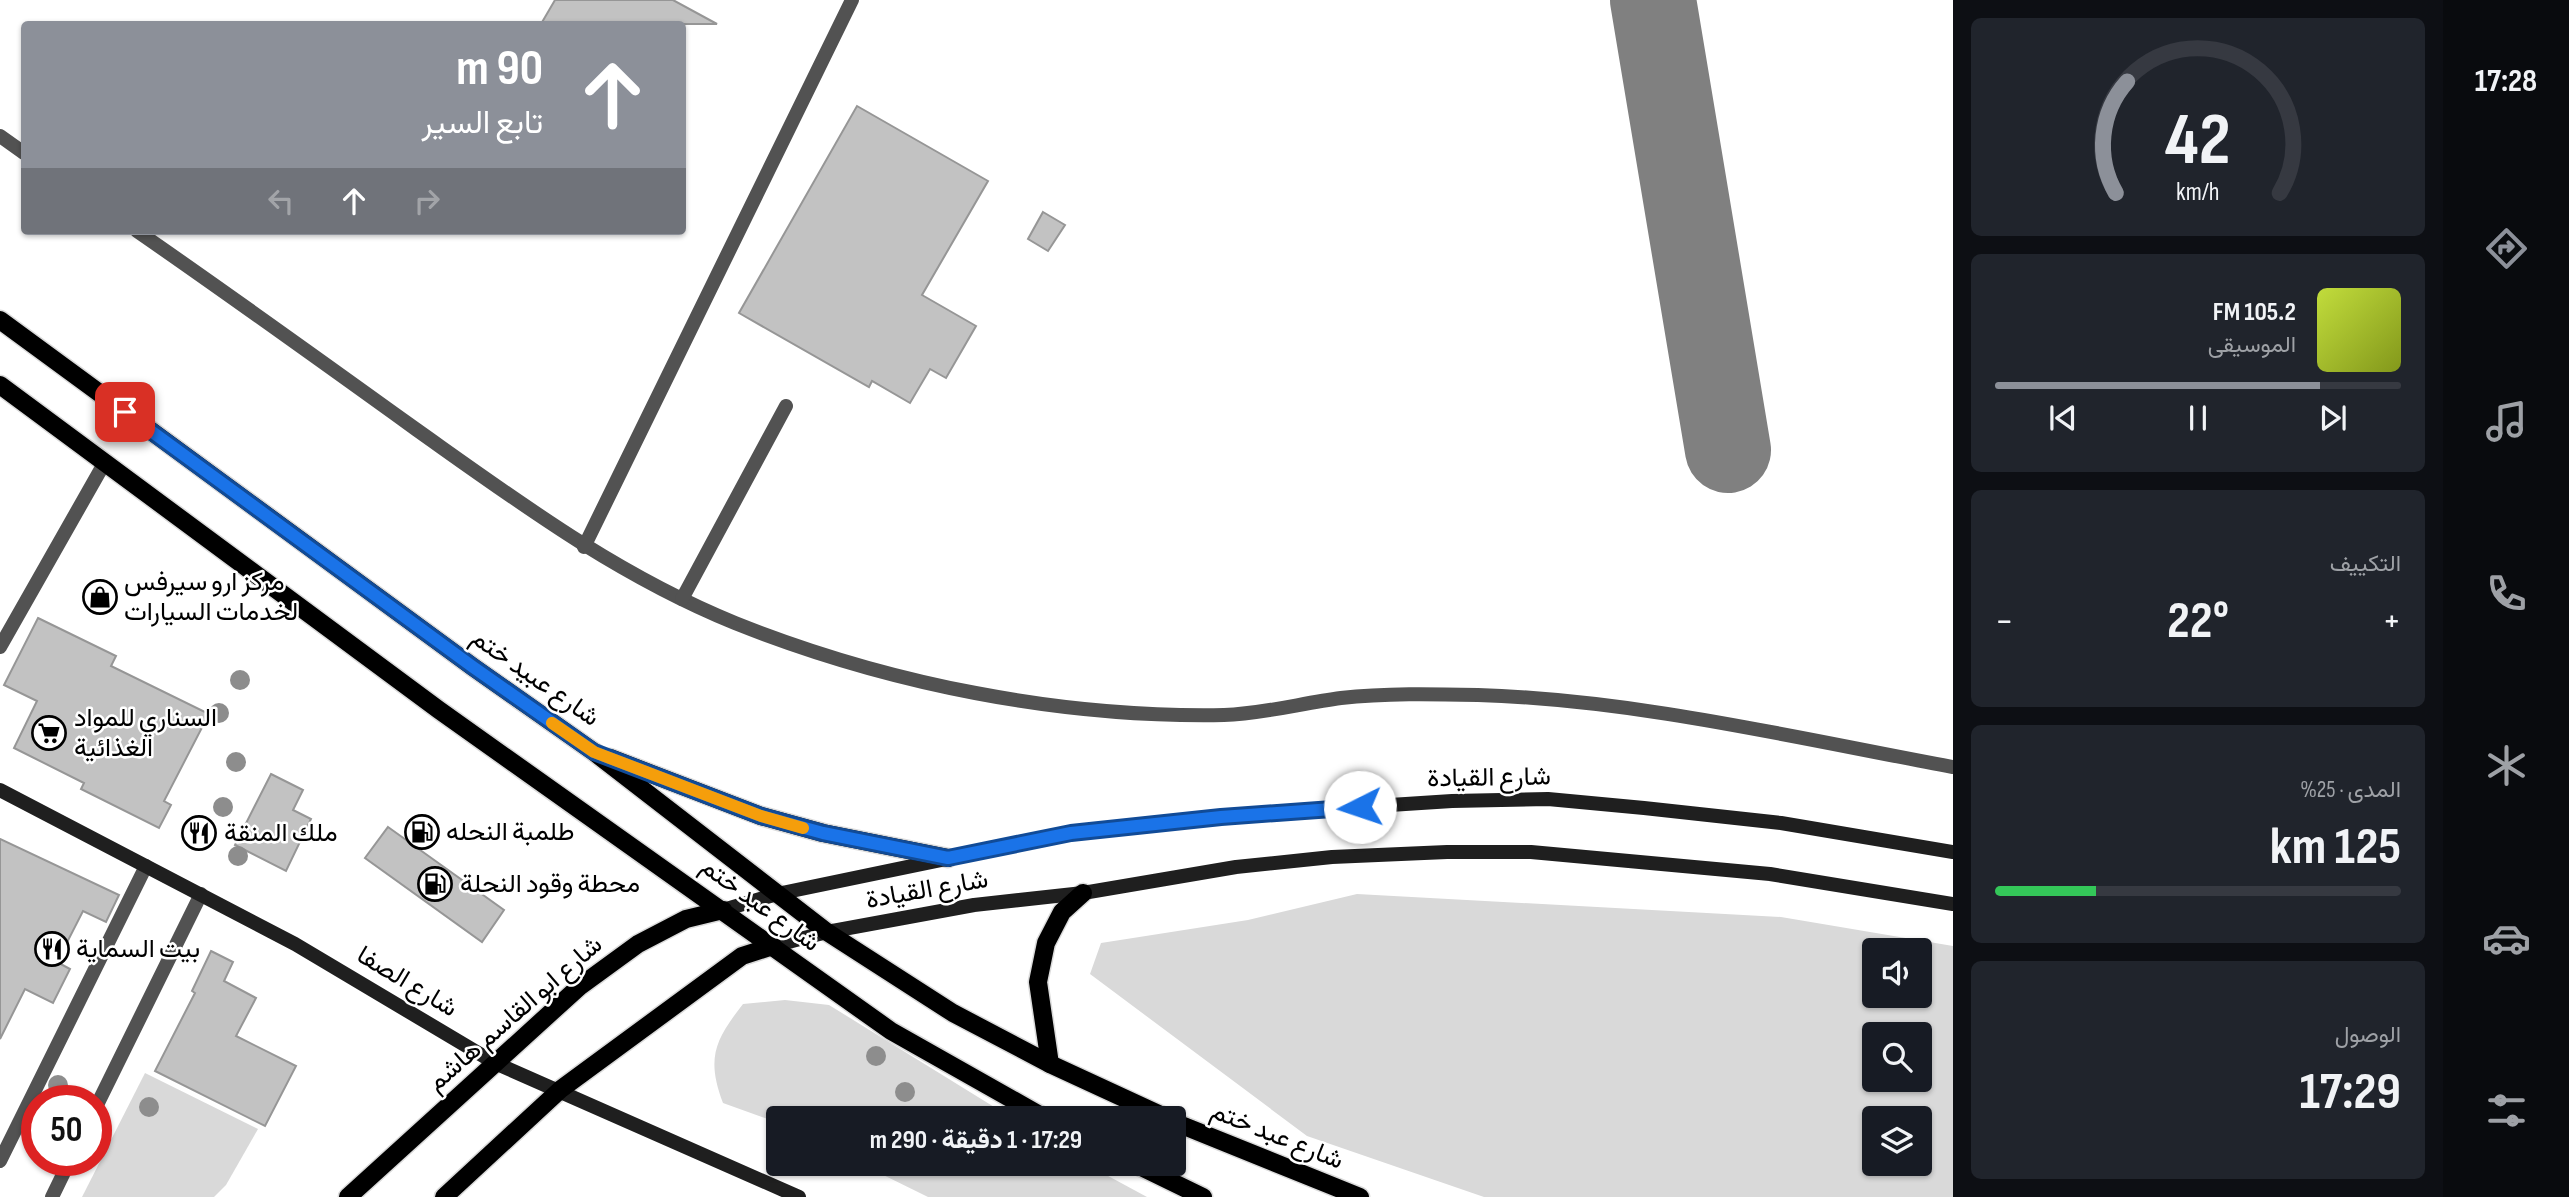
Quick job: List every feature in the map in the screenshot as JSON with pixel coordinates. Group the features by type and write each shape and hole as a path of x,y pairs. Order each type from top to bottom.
{"main road":[{"name":"شارع عبيد ختم","path":"0,320 473,667 594,752 827,932 953,1013 1050,1064"},
{"path":"0,385 105,462"},
{"name":"شارع عبد ختم","path":"105,462 453,719 891,1031 1024,1106"},
{"path":"594,752 761,816 823,833 948,858"},
{"name":"شارع الصفا","path":"0,790 295,944 495,1063 561,1089 799,1197"},
{"name":"شارع القيادة","path":"777,894 1071,833 1221,817 1452,801 1548,799 1781,823 1953,852"},
{"name":"شارع القيادة","path":"827,932 974,905 1083,893 1236,867 1332,857 1531,852 1770,874 1953,904"},
{"path":"1083,893 1062,912 1046,943 1038,982 1050,1064 1141,1106"},
{"name":"شارع ابو القاسم هاشم","path":"348,1197 579,987 638,944 686,919 777,894"},
{"path":"444,1197 561,1089 742,956 827,932"},
{"name":"شارع عبد ختم","path":"1186,1127 1360,1197"},
{"path":"1160,1176 1203,1197"}],"street":[{"path":"584,547 852,0"},
{"path":"0,136 21,151"},
{"path":"143,235 584,547 682,599 733,622 839,659 950,688 1119,712 1229,715 1345,698 1451,695 1516,698 1618,708 1699,720 1953,767"},
{"path":"682,599 786,406"},
{"path":"0,647 105,462"},
{"path":"0,1161 146,866"},
{"path":"107,1085 201,894"},
{"path":"52,1197 62,1176"}],"shaded area":[{"path":"1357,894 1781,917 1906,938 1862,938 1862,1008 1932,1008 1932,942 1953,946 1953,1197 1484,1197 1307,1136 1090,974 1101,943 1248,920"},
{"path":"785,1000 829,1005 993,1106 766,1106 766,1118 723,1103 715,1074 716,1050 726,1028 743,1004"},
{"path":"145,1073 258,1129 226,1185 214,1197 82,1197 93,1176 112,1176 112,1138"},
{"path":"885,1176 1108,1176 1147,1197 928,1197"}],"building":[{"path":"555,0 673,0 717,24 686,24 686,21 543,21"},
{"path":"857,106 988,181 922,295 976,326 946,378 930,369 910,403 872,381 869,387 739,313"},
{"path":"1043,212 1065,225 1048,251 1028,239"},
{"path":"38,618 116,656 111,666 209,714 164,801 171,805 159,828 81,789 84,783 14,748 37,701 4,685"},
{"path":"271,774 303,790 293,810 311,819 286,871 235,845"},
{"name":"محطة وقود النحلة","path":"388,827 504,910 482,942 365,858"},
{"path":"0,839 119,895 106,922 83,911 57,962 70,969 53,1003 25,989 0,1039"},
{"path":"211,951 233,962 224,981 256,998 236,1036 296,1066 265,1126 155,1071 195,993 192,991"}],"taxiway":[{"path":"1653,0 1728,450"}],"slow traffic":[{"path":"552,723 594,752 761,816 803,828"}],"place":[{"name":"مركز ارو سيرفس لخدمات السيارات","path":"100,597"},
{"name":"السناري للمواد الغذائية","path":"49,733"},
{"name":"طلمبة النحله","path":"422,832"},
{"name":"ملك المنقة","path":"199,833"},
{"name":"محطة وقود النحلة","path":"435,884"},
{"name":"بيت السماية","path":"52,949"}],"route":[{"path":"125,412 473,667 594,752 761,816 876,845 948,858 1071,833 1221,817 1360,807"}]}
